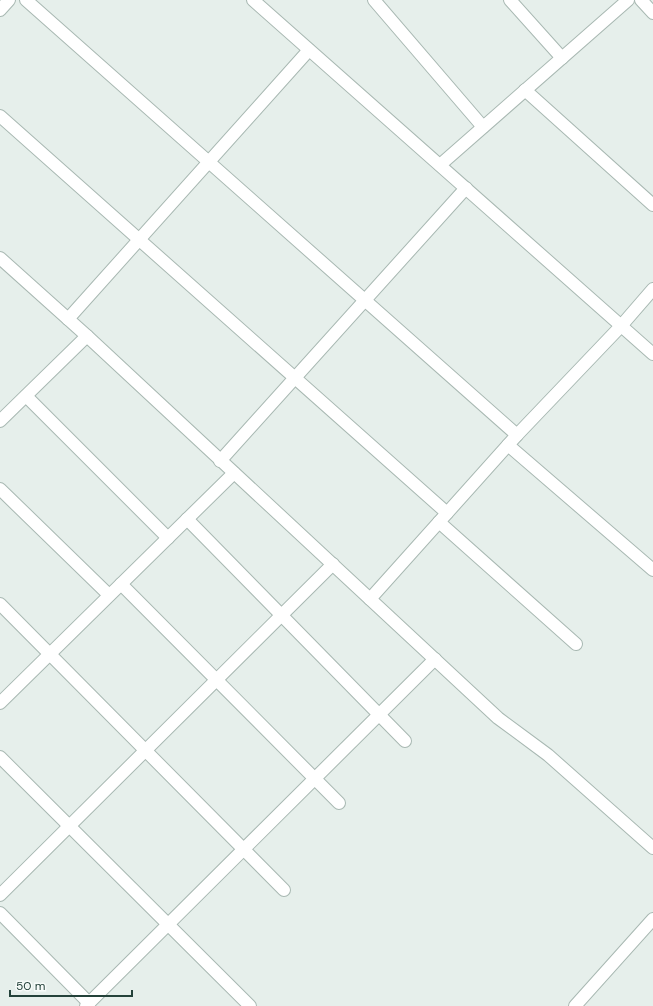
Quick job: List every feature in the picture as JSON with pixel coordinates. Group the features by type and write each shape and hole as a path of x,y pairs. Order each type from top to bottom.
{"street":[{"path":"0,10 9,0"},
{"path":"26,0 517,435"},
{"path":"374,0 483,127"},
{"path":"510,0 562,58"},
{"path":"440,165 628,0"},
{"path":"641,0 653,13"},
{"path":"262,3 309,50 653,354"},
{"path":"68,319 309,50"},
{"path":"525,90 653,205"},
{"path":"0,116 295,378 576,644"},
{"path":"220,460 466,188"},
{"path":"0,258 87,336 498,718 548,754 653,848"},
{"path":"370,599 517,435 621,326 653,289"},
{"path":"0,421 87,336"},
{"path":"26,396 168,538"},
{"path":"508,445 653,570"},
{"path":"0,703 234,473"},
{"path":"0,489 109,595"},
{"path":"187,519 405,741"},
{"path":"0,895 332,564"},
{"path":"121,584 339,803"},
{"path":"0,604 284,890"},
{"path":"0,913 87,1004 435,659"},
{"path":"0,757 250,1006"},
{"path":"578,1005 649,925"}]}
